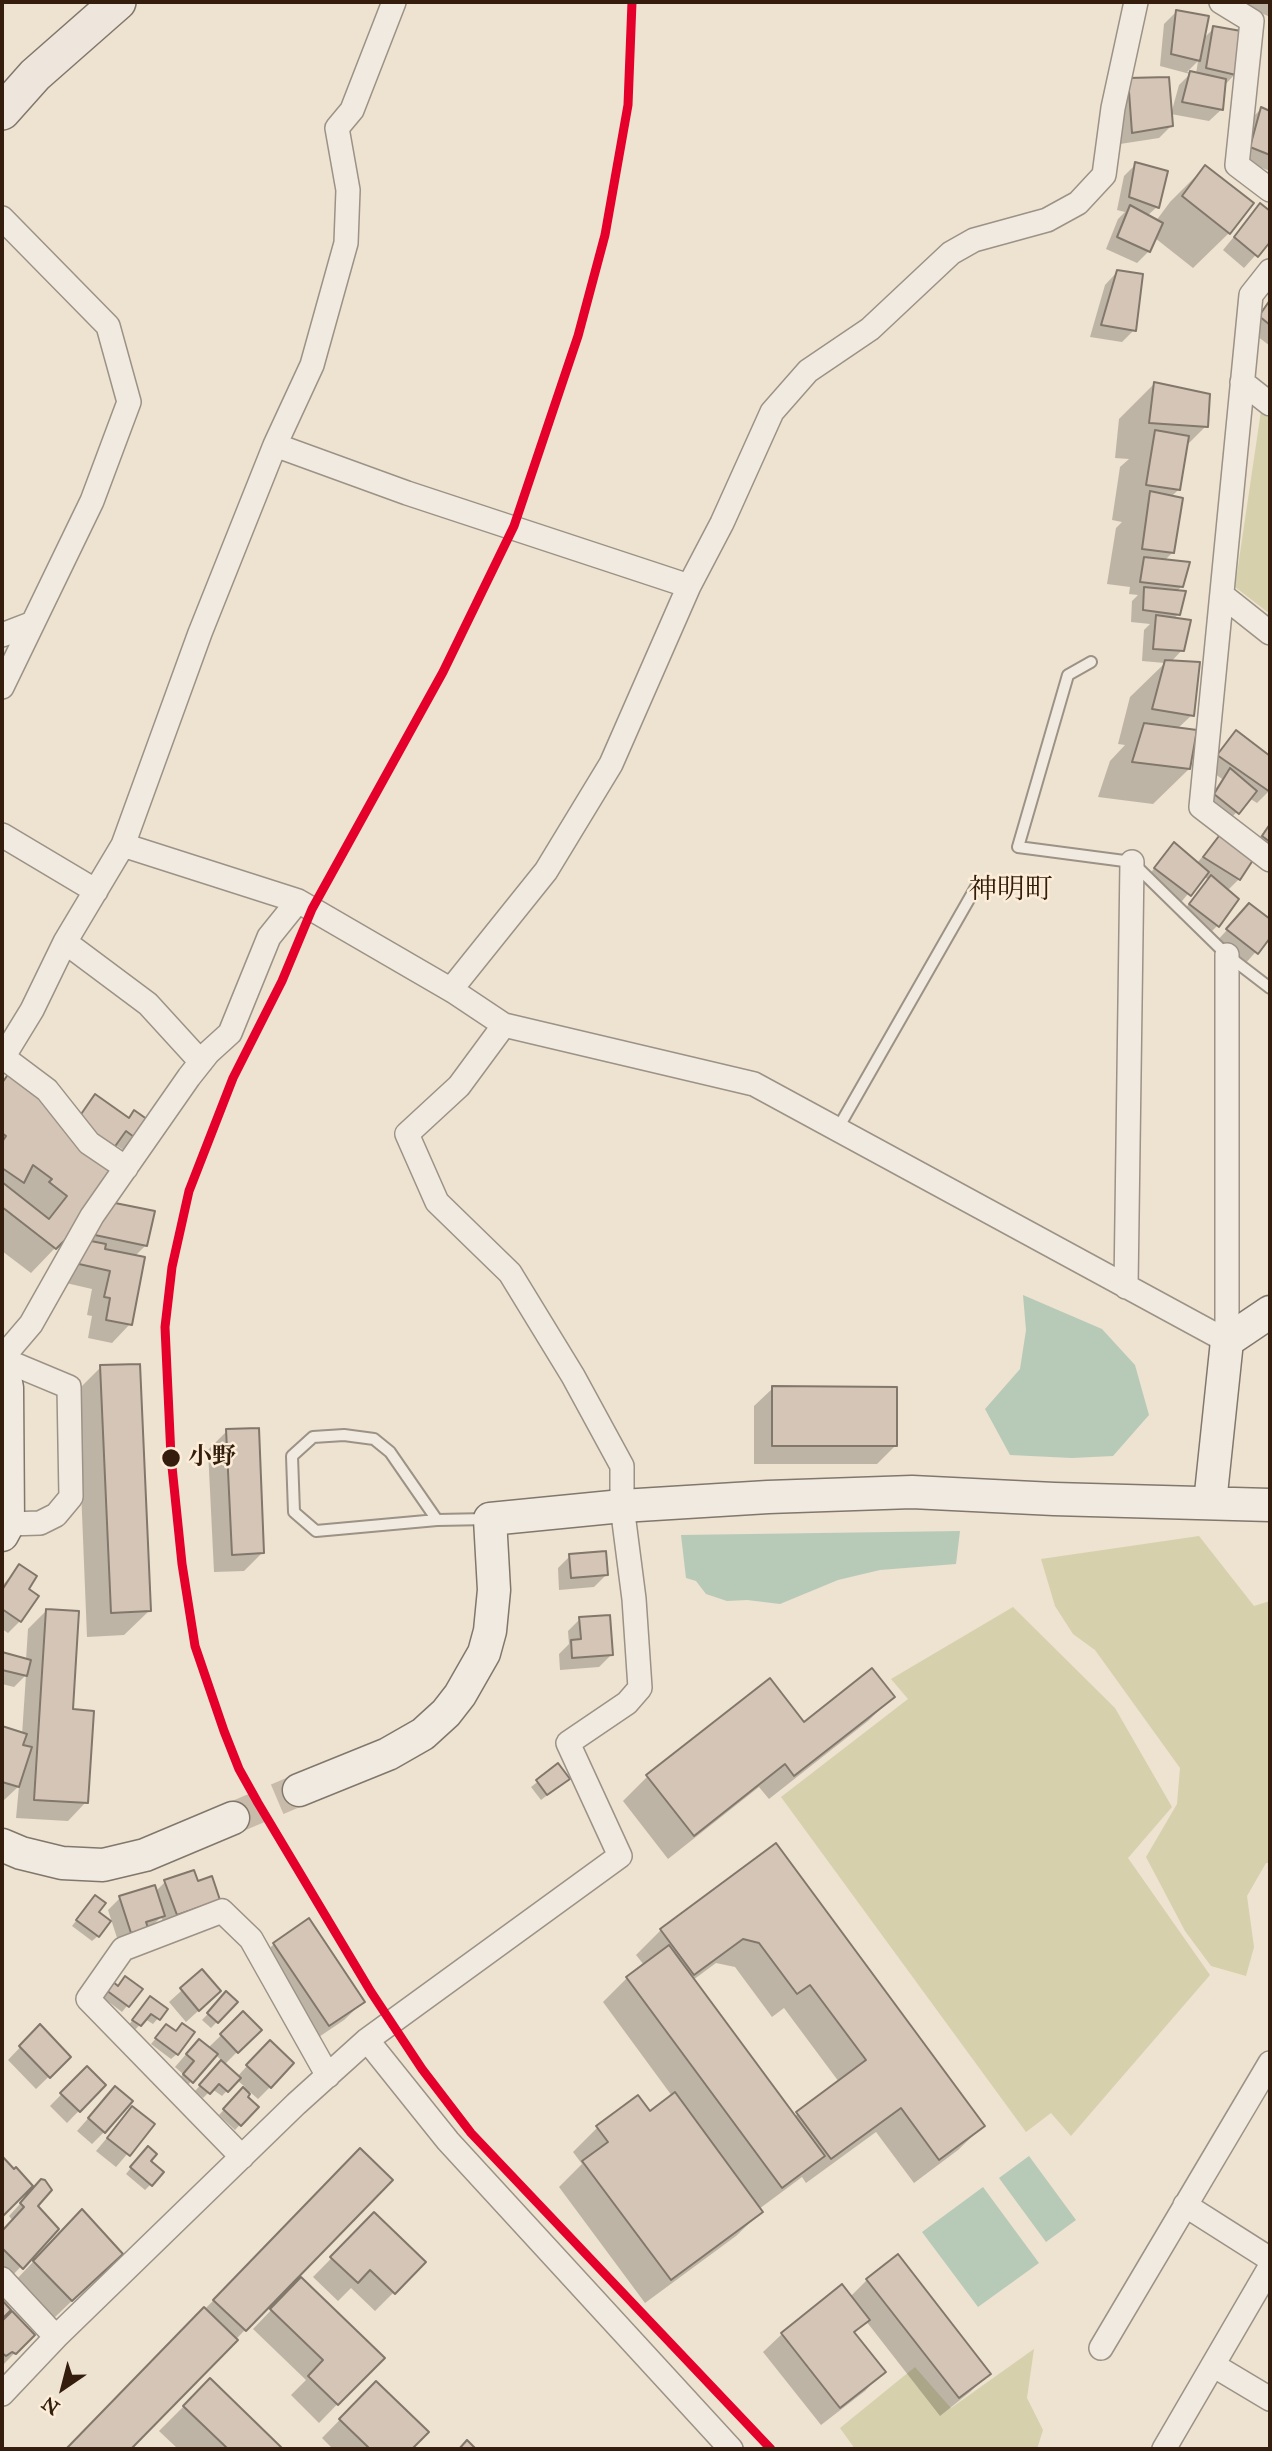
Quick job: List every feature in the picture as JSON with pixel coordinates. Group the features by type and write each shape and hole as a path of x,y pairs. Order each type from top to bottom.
{"main road":[{"path":"2,112 35,75 118,2"}],"street":[{"path":"126,1168 89,1143 47,1090 3,1054 32,1010 65,942 123,845 200,633 275,445 312,365 346,243 348,190 337,128 352,110 394,2"},
{"path":"453,991 457,982 546,871 611,764 689,586 722,523 772,412 808,371 870,329 951,253 974,240 1047,220 1078,203 1104,175 1113,108 1136,2"},
{"path":"1221,2 1252,21 1237,165 1270,190"},
{"path":"2,218 107,326 129,402 92,501 2,687"},
{"path":"1270,271 1251,295 1201,807 1270,860"},
{"path":"1242,382 1270,404"},
{"path":"275,445 407,493 689,586"},
{"path":"1222,595 1270,633"},
{"path":"2,635 33,623"},
{"path":"2,835 96,891"},
{"path":"123,845 298,901 453,991 504,1025 754,1084 1227,1341"},
{"path":"1126,1287 1132,862"},
{"path":"3,1372 69,1387 71,1497 56,1515 40,1522 5,1530 3,1372 92,1216 201,1062 230,1033 269,937 298,901"},
{"path":"65,942 148,1004 201,1062"},
{"path":"1210,1503 1227,1341 1227,955"},
{"path":"2,2394 242,2157 367,2040 620,1856 568,1743 626,1703 640,1688 634,1599 622,1506 622,1466 573,1376 510,1273 437,1202 407,1134 459,1086 504,1025"},
{"path":"1227,1341 1270,1312"},
{"path":"299,1790 388,1754 423,1734 446,1713 460,1695 484,1653 490,1631 494,1590 491,1519 622,1506 912,1492 1270,1505"},
{"path":"2,1844 21,1853 62,1863 103,1865 145,1855 233,1818"},
{"path":"242,2157 88,1999 123,1949 222,1911 251,1939 328,2076"},
{"path":"367,2040 448,2141 732,2449"},
{"path":"1101,2348 1270,2063"},
{"path":"1185,2205 1270,2259"},
{"path":"1164,2449 1270,2267"},
{"path":"2,2279 57,2337"},
{"path":"1213,2365 1270,2399"}],"lane":[{"path":"1091,662 1068,675 1018,846 1132,862 1227,955 1270,988"},
{"path":"837,1130 975,887"},
{"path":"437,1520 390,1452 374,1439 344,1435 313,1437 292,1455 294,1512 316,1531 437,1520 491,1519"}],"shaded area":[{"path":"1261,411 1270,419 1270,614 1235,587"},
{"path":"1023,1295 1102,1329 1135,1365 1149,1415 1113,1456 1072,1458 1010,1455 985,1409 1020,1369 1026,1330"},
{"path":"960,1531 956,1564 880,1570 838,1580 780,1604 747,1600 727,1601 706,1594 696,1581 686,1578 681,1535"},
{"path":"1199,1536 1254,1606 1270,1601 1270,1863 1266,1863 1247,1896 1254,1947 1246,1976 1211,1966 1185,1931 1146,1857 1177,1804 1180,1768 1095,1650 1073,1634 1055,1606 1041,1559"},
{"path":"1013,1607 1115,1708 1172,1807 1128,1858 1210,1975 1071,2136 1051,2113 1026,2132 781,1797 908,1699 891,1679"},
{"path":"1029,2156 1076,2220 1046,2242 999,2178"},
{"path":"983,2187 1039,2263 978,2307 922,2232"},
{"path":"1034,2349 1027,2398 1043,2430 1037,2449 855,2449 840,2428 915,2367 951,2408"}],"building":[{"path":"1176,10 1209,16 1200,61 1171,54"},
{"path":"1213,26 1241,31 1236,75 1206,68"},
{"path":"1190,71 1226,79 1223,110 1182,102"},
{"path":"1169,77 1173,126 1132,133 1128,78"},
{"path":"1261,107 1270,111 1270,155 1250,147"},
{"path":"1135,162 1168,171 1159,208 1129,197"},
{"path":"1205,165 1254,203 1230,234 1182,196"},
{"path":"1260,203 1270,211 1270,242 1258,257 1234,237"},
{"path":"1130,205 1163,223 1150,252 1117,237"},
{"path":"1117,270 1143,274 1136,331 1101,325"},
{"path":"1270,300 1270,325 1259,316"},
{"path":"1154,382 1210,394 1208,427 1149,423"},
{"path":"1155,430 1189,436 1180,490 1146,485"},
{"path":"1150,491 1183,498 1174,553 1142,549"},
{"path":"1144,557 1190,562 1183,587 1140,582"},
{"path":"1144,587 1186,591 1180,615 1143,610"},
{"path":"1156,615 1191,620 1184,651 1153,649"},
{"path":"1165,660 1200,662 1194,716 1152,709"},
{"path":"1144,723 1197,730 1190,769 1132,762"},
{"path":"1236,730 1270,756 1270,792 1217,755"},
{"path":"1230,768 1257,791 1239,814 1214,794"},
{"path":"1270,824 1270,842 1262,836"},
{"path":"1222,832 1255,857 1240,880 1203,857"},
{"path":"1174,842 1209,872 1191,896 1154,868"},
{"path":"1211,875 1239,899 1219,927 1189,904"},
{"path":"1249,903 1270,919 1270,938 1258,954 1226,929"},
{"path":"9,1073 50,1103 115,1168 71,1234 56,1249 2,1207 2,1182 49,1219 67,1196 49,1182 52,1179 33,1165 24,1183 2,1168 2,1142 6,1136 2,1133 2,1083"},
{"path":"95,1094 129,1118 134,1110 151,1122 138,1140 126,1131 111,1152 77,1120"},
{"path":"110,1202 155,1211 147,1246 90,1234"},
{"path":"81,1239 106,1244 105,1249 145,1257 132,1325 106,1320 110,1298 104,1297 110,1271 70,1262"},
{"path":"140,1364 151,1611 111,1613 100,1365"},
{"path":"772,1386 897,1387 897,1446 772,1446"},
{"path":"259,1428 264,1553 232,1555 226,1429"},
{"path":"606,1551 608,1575 571,1578 569,1554"},
{"path":"19,1564 37,1576 29,1589 39,1596 21,1622 2,1609 2,1590"},
{"path":"46,1609 79,1611 73,1709 94,1711 88,1803 34,1800"},
{"path":"610,1615 613,1655 572,1658 571,1640 581,1639 579,1617"},
{"path":"2,1652 31,1660 27,1676 2,1670"},
{"path":"872,1668 895,1697 794,1776 785,1764 694,1836 646,1775 770,1678 804,1722"},
{"path":"2,1726 27,1734 23,1745 32,1747 19,1787 2,1782"},
{"path":"558,1763 570,1779 547,1795 536,1780"},
{"path":"776,1843 985,2126 939,2160 901,2108 831,2159 796,2112 866,2060 810,1985 797,1994 759,1943 743,1939 694,1975 660,1929"},
{"path":"194,1870 198,1881 212,1876 220,1900 177,1915 164,1880"},
{"path":"155,1885 165,1916 146,1922 148,1928 131,1933 119,1896"},
{"path":"95,1895 106,1903 99,1912 111,1921 99,1937 76,1920"},
{"path":"309,1918 365,2002 329,2026 273,1943"},
{"path":"669,1945 825,2156 782,2188 626,1977"},
{"path":"202,1969 221,1991 199,2011 180,1988"},
{"path":"125,1976 143,1989 129,2007 106,1990 112,1981 118,1986"},
{"path":"226,1991 238,2002 218,2023 207,2013"},
{"path":"150,1996 168,2009 160,2020 151,2014 141,2026 132,2020"},
{"path":"243,2011 262,2030 238,2053 220,2034"},
{"path":"182,2023 195,2032 178,2055 155,2038 166,2024 176,2031"},
{"path":"40,2024 71,2057 50,2078 19,2046"},
{"path":"199,2039 218,2054 193,2083 183,2074 194,2061 186,2054"},
{"path":"270,2040 294,2063 271,2088 246,2065"},
{"path":"221,2060 241,2078 228,2092 219,2084 210,2094 199,2085"},
{"path":"87,2066 106,2085 80,2112 60,2093"},
{"path":"115,2086 133,2101 105,2133 88,2118"},
{"path":"243,2087 250,2094 248,2097 259,2107 241,2126 223,2109"},
{"path":"675,2092 763,2212 671,2280 582,2161 608,2142 596,2126 638,2095 650,2111"},
{"path":"132,2106 155,2124 130,2156 107,2138"},
{"path":"148,2146 157,2154 151,2161 164,2172 152,2186 130,2167"},
{"path":"360,2148 393,2180 246,2331 213,2300"},
{"path":"2,2156 33,2186 2,2217"},
{"path":"41,2179 45,2180 52,2190 38,2206 59,2229 23,2269 2,2248 2,2231 24,2207 20,2203"},
{"path":"82,2209 123,2254 72,2301 33,2261"},
{"path":"374,2212 426,2262 395,2294 370,2270 358,2283 330,2257"},
{"path":"898,2254 991,2374 959,2398 866,2279"},
{"path":"301,2277 385,2358 338,2405 308,2376 323,2360 270,2309"},
{"path":"842,2284 870,2320 854,2332 886,2372 840,2408 781,2333"},
{"path":"2,2300 11,2310 2,2319"},
{"path":"204,2307 238,2340 131,2449 66,2449"},
{"path":"12,2311 35,2335 16,2354 12,2352 6,2356 2,2353 2,2321"},
{"path":"210,2378 283,2449 228,2449 183,2406"},
{"path":"376,2381 429,2432 412,2449 370,2449 339,2419"},
{"path":"467,2440 476,2449 459,2449"}],"tunnel":[{"path":"233,1818 299,1790"}],"transit line":[{"path":"632,2 628,105 605,235 578,336 514,526 443,672 312,909 282,981 233,1078 189,1191 172,1267 165,1327 171,1457 182,1564 195,1646 224,1731 239,1769 258,1803 371,1992 422,2069 471,2133 771,2449"}],"place":[{"name":"小野","path":"171,1458"}],"district":[{"name":"神明町","path":"1011,891"}]}
